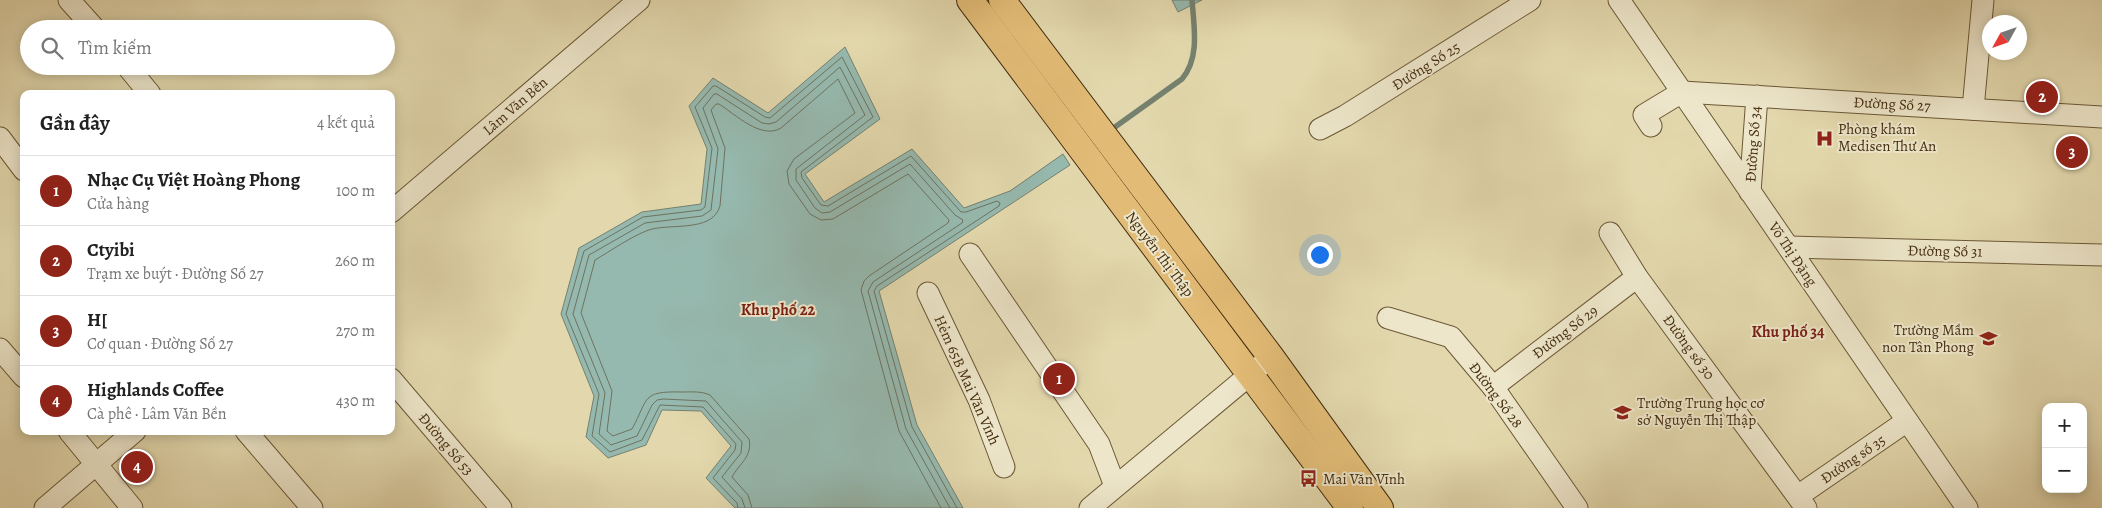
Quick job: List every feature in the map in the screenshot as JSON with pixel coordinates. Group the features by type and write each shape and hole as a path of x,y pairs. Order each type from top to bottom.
{"main road":[{"name":"Nguyễn Thị Thập","path":"970,0 1350,508"},
{"name":"Nguyễn Thị Thập","path":"1002,0 1271,357 1380,508"}],"street":[{"path":"69,0 87,20"},
{"name":"Lâm Văn Bền","path":"395,209 638,0"},
{"name":"Đường Số 25","path":"1320,129 1345,116 1530,0"},
{"name":"Võ Thị Đặng","path":"1619,0 1967,508"},
{"path":"1973,109 1983,0"},
{"path":"134,75 147,90"},
{"path":"1651,126 1644,115 1682,92"},
{"name":"Đường Số 27","path":"1682,92 2102,117"},
{"name":"Đường Số 34","path":"1750,192 1757,96"},
{"path":"0,138 20,165"},
{"name":"Đường số 30","path":"1610,233 1637,277 1802,502"},
{"name":"Đường Số 31","path":"1789,248 2102,255"},
{"path":"970,254 1099,444 1115,486"},
{"name":"Đường Số 29","path":"1493,387 1637,277"},
{"name":"Hẻm 65B Mai Văn Vĩnh","path":"928,293 979,400 1004,467"},
{"name":"Đường Số 28","path":"1388,318 1451,337 1493,387 1578,508"},
{"path":"0,349 20,372"},
{"path":"1090,508 1271,357"},
{"name":"Đường Số 53","path":"395,384 501,508"},
{"name":"Đường số 35","path":"1802,502 1907,421"},
{"path":"72,435 132,508"},
{"path":"46,508 130,435"},
{"path":"249,435 312,508"}],"water":[{"path":"1172,0 1202,0 1178,12"},
{"path":"845,47 880,119 805,174 824,202 912,149 964,208 1010,191 1063,154 1070,165 879,291 917,425 963,508 735,508 706,478 731,446 701,411 662,410 646,445 608,458 586,437 594,396 561,314 579,248 642,212 701,204 707,149 689,106 713,78 768,113"}],"waterway":[{"path":"1108,132 1182,79 1188,71 1195,42 1192,0"}],"place":[{"name":"Ctyibi","path":"2042,97"},
{"name":"Phòng khám Medisen Thư An","path":"1824,138"},
{"name":"H[","path":"2072,152"},
{"name":"Trường Mầm non Tân Phong","path":"1988,339"},
{"name":"Nhạc Cụ Việt Hoàng Phong","path":"1059,379"},
{"name":"Trường Trung học cơ sở Nguyễn Thị Thập","path":"1623,412"},
{"name":"Highlands Coffee","path":"137,467"},
{"name":"Mai Văn Vĩnh","path":"1309,479"}],"district":[{"name":"Khu phố 22","path":"778,310"},
{"name":"Khu phố 34","path":"1788,332"}]}
